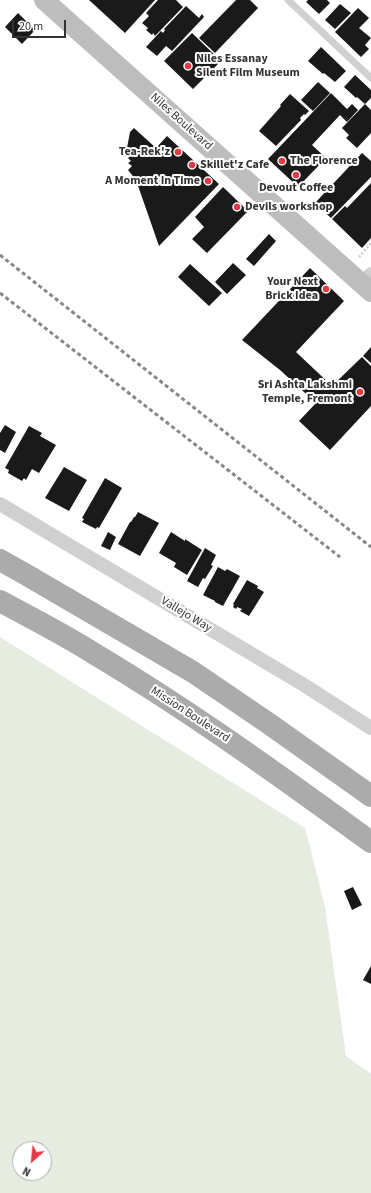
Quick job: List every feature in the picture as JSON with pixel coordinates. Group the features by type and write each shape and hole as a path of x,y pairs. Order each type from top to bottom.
{"main road":[{"name":"Niles Boulevard","path":"44,0 368,283"},
{"path":"0,560 193,672 371,796"},
{"name":"Mission Boulevard","path":"0,601 93,652 177,706 253,757 371,842"}],"street":[{"name":"Vallejo Way","path":"0,504 291,677 371,728"}],"lane":[{"path":"288,0 371,78"}],"path":[{"path":"358,258 371,244"}],"shaded area":[{"path":"0,637 305,828 325,907 346,1056 371,1074 371,1193 0,1193"}],"building":[{"path":"89,0 155,0 125,33"},
{"path":"158,0 176,0 183,7 155,36 153,33 152,35 146,30 148,28 142,23 149,16 146,13"},
{"path":"236,0 250,0 258,8 215,53 199,38"},
{"path":"308,0 327,0 330,3 319,14 306,2"},
{"path":"340,4 351,13 335,29 325,20"},
{"path":"186,6 199,18 202,14 204,17 172,51 166,46 157,56 146,47 161,31 163,33 165,30 164,29"},
{"path":"358,8 369,18 359,28 371,38 365,45 369,49 361,57 335,32"},
{"path":"18,13 35,30 22,44 5,27"},
{"path":"192,33 221,61 193,89 164,61"},
{"path":"321,47 346,71 335,82 308,61"},
{"path":"355,75 371,90 371,98 365,104 344,87"},
{"path":"318,82 330,93 313,111 301,100"},
{"path":"331,93 347,109 352,104 358,110 347,122 340,115 312,145 326,158 298,187 268,159"},
{"path":"290,94 309,111 300,118 301,120 276,146 259,131"},
{"path":"365,104 371,110 371,133 357,148 346,138 349,135 342,128"},
{"path":"134,128 156,148 167,136 219,184 159,246 136,180 128,170 132,166 128,163 131,161 128,158 133,153 127,148 130,132"},
{"path":"362,153 371,161 371,177 331,218 315,203"},
{"path":"371,183 371,238 362,248 332,219 345,206 347,208"},
{"path":"223,187 248,211 207,253 192,239 204,227 195,217"},
{"path":"269,234 276,241 254,266 246,259"},
{"path":"233,263 246,275 227,294 215,282"},
{"path":"190,264 222,293 209,306 178,277"},
{"path":"310,268 344,301 296,352 332,386 362,357 371,366 371,406 330,450 299,421 316,403 280,370 242,340"},
{"path":"371,347 371,363 363,356"},
{"path":"5,425 16,432 5,453 0,450 0,433"},
{"path":"29,426 42,433 40,436 56,445 39,473 32,469 26,480 24,478 22,481 8,473 9,470 5,468"},
{"path":"64,467 87,480 69,511 45,498"},
{"path":"105,478 122,488 99,528 97,527 96,529 82,522 84,519 82,518"},
{"path":"138,512 159,523 140,556 118,544 130,522"},
{"path":"108,532 116,537 110,550 101,546"},
{"path":"171,532 202,550 187,575 174,567 176,563 159,553"},
{"path":"205,548 216,555 211,565 213,566 198,587 187,581"},
{"path":"218,567 225,571 227,569 240,576 223,606 203,595"},
{"path":"247,580 258,586 257,588 264,592 249,616 240,611 242,609 237,607 236,609 233,607 233,604"},
{"path":"353,887 362,905 352,910 344,891"},
{"path":"371,966 371,984 363,980"}],"railway":[{"path":"0,255 371,547"},
{"path":"0,293 340,557"}],"place":[{"name":"Niles Essanay Silent Film Museum","path":"188,66"},
{"name":"Tea-Rek'z","path":"178,152"},
{"name":"The Florence","path":"282,161"},
{"name":"Skillet'z Cafe","path":"192,165"},
{"name":"Devout Coffee","path":"296,175"},
{"name":"A Moment In Time","path":"208,181"},
{"name":"Devils workshop","path":"237,207"},
{"name":"Your Next Brick Idea","path":"326,289"},
{"name":"Sri Ashta Lakshmi Temple, Fremont","path":"360,392"}]}
